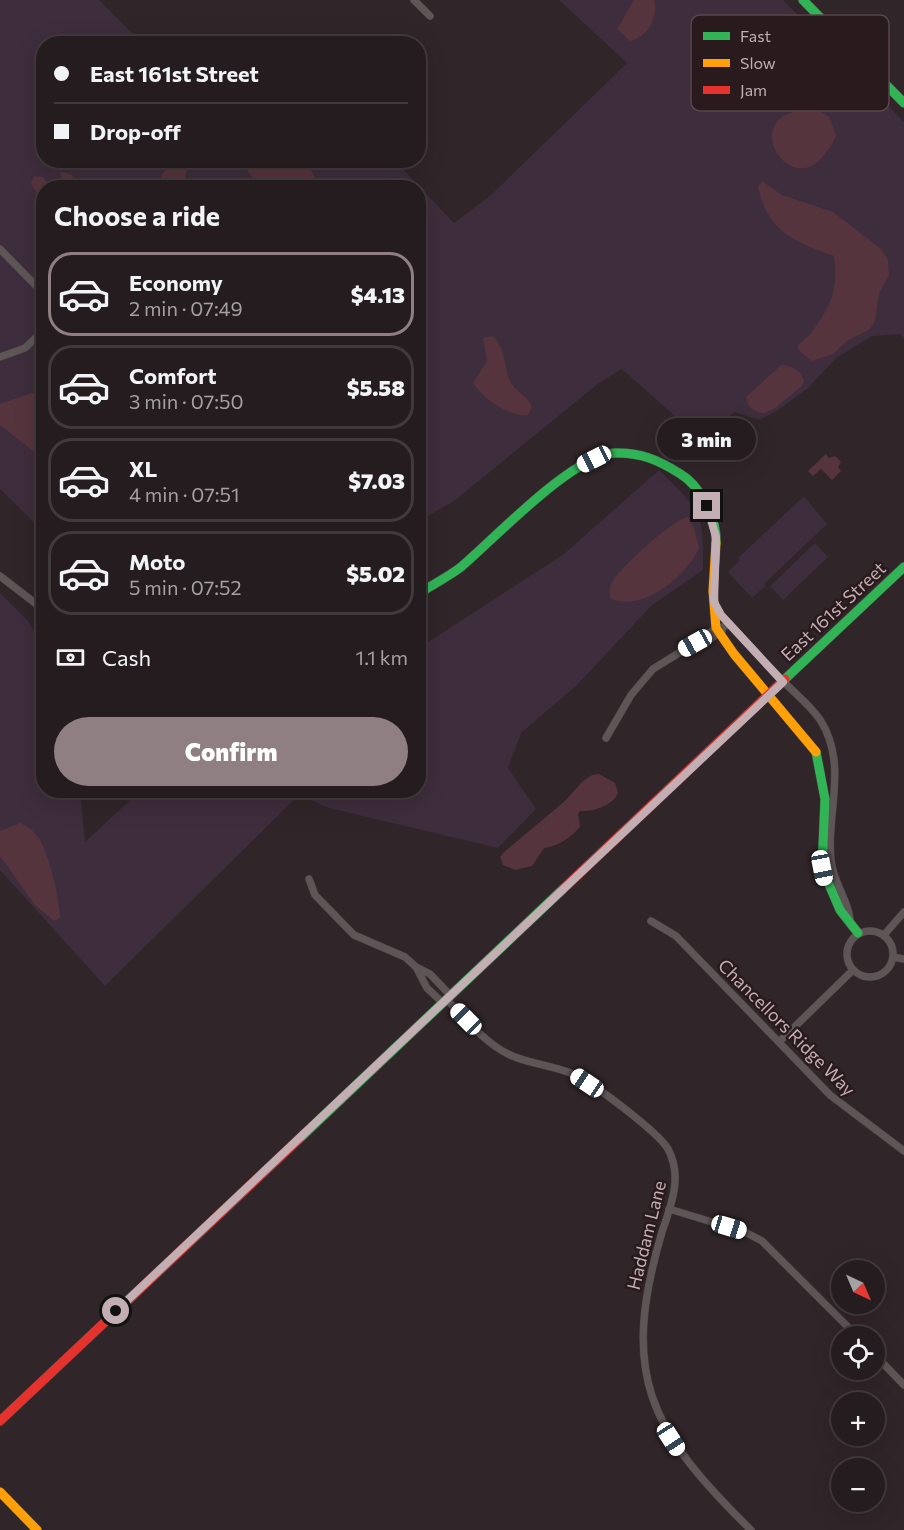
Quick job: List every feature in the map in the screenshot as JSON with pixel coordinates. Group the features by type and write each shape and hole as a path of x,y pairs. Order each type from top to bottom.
{"street":[{"path":"414,0 430,16"},
{"path":"803,0 818,15"},
{"path":"889,88 904,103"},
{"path":"0,249 36,286"},
{"path":"0,357 25,348 36,338"},
{"path":"426,589 458,569 576,467 613,453 631,453 653,457 670,465 688,478 707,506 716,537 714,602 718,631 734,654 771,693 777,705 815,748 819,758 825,799 822,868 831,895 858,933"},
{"name":"East 161st Street","path":"0,1421 904,567"},
{"path":"0,576 36,604"},
{"path":"714,602 730,624 783,682 811,706 830,740 834,761 831,860 835,881 849,911 850,920"},
{"path":"606,738 631,695 647,675 666,659 695,643 704,643 730,624"},
{"path":"309,879 315,895 354,935 395,950 416,967 430,974 447,1000"},
{"path":"884,935 904,912"},
{"name":"Chancellors Ridge Way","path":"651,921 676,936 830,1095 904,1151"},
{"path":"874,931 884,935 891,945 893,957 887,969 877,976 864,976 853,970 846,953 850,942 858,933 874,931"},
{"path":"893,957 904,959"},
{"path":"416,967 428,988 447,1000"},
{"path":"779,1042 853,970"},
{"name":"Haddam Lane","path":"447,1000 500,1050 520,1059 575,1075 653,1132 668,1150 674,1164 675,1186 652,1268 643,1318 642,1343 648,1383 663,1423 684,1458 751,1530"},
{"path":"669,1209 745,1232 762,1241 847,1326"},
{"path":"885,1365 904,1385"},
{"path":"0,1492 37,1530"}],"shaded area":[{"path":"0,0 99,0 135,36 36,36 36,168 402,168 413,180 36,180 36,524 0,489"},
{"path":"559,0 783,0 798,15 691,15 691,111 889,111 889,107 904,122 904,338 900,334 872,336 836,358 807,389 778,410 759,420 735,412 698,437 622,369 599,383 454,501 426,517 426,194 454,223 490,196 627,63"},
{"path":"634,0 654,0 655,13 647,31 630,41 617,29"},
{"path":"797,111 819,111 829,117 836,135 824,155 812,166 800,168 789,165 774,147 772,135 776,124"},
{"path":"168,168 188,168 185,175 186,180 160,180"},
{"path":"246,168 310,168 316,180 254,180"},
{"path":"60,173 72,175 77,180 62,180"},
{"path":"34,176 43,177 45,180 36,180 36,192 31,183"},
{"path":"762,181 782,195 833,212 881,249 888,260 889,275 879,293 875,321 870,329 847,341 833,354 812,361 797,349 799,344 812,332 829,305 835,278 834,256 795,240 776,226 763,203 758,187"},
{"path":"492,336 500,346 511,383 531,404 532,408 528,415 505,410 477,389 473,383 487,361 483,338"},
{"path":"781,365 798,371 803,377 802,386 775,408 764,413 754,410 749,406 746,397"},
{"path":"32,393 36,396 36,453 0,425 0,404"},
{"path":"826,454 829,458 835,456 841,462 838,467 841,471 832,480 821,469 813,476 808,471"},
{"path":"659,470 697,513 702,535 703,570 652,605 577,685 521,733 508,768 536,809 498,848 329,808 306,798 426,798 426,643 564,554"},
{"path":"804,496 827,524 752,598 728,572 740,560 738,558"},
{"path":"688,517 694,528 699,548 684,570 674,580 650,596 637,601 624,602 611,599 611,585 626,565 660,534"},
{"path":"815,543 828,557 783,600 770,586"},
{"path":"0,593 29,622 36,635 36,798 81,798 85,842 132,798 296,798 105,986 0,870"},
{"path":"599,774 615,783 618,793 615,798 607,805 580,811 578,814 580,827 564,841 544,848 532,866 515,870 503,865 500,857 504,852 565,801 582,782 592,775"},
{"path":"20,823 36,835 46,852 56,889 60,918 54,921 35,905 0,856 0,831"}],"traffic: fast":[{"path":"803,0 818,15"},
{"path":"889,88 904,103"},
{"path":"426,589 461,567 534,500 556,483 597,457 614,453 648,458 664,464 687,478 706,503 714,523 716,543"},
{"path":"785,679 904,567"},
{"path":"816,752 825,799 822,868 840,910 858,933"},
{"path":"299,1139 563,889"}],"traffic: slow":[{"path":"716,543 713,591 716,628 734,654 816,752"},
{"path":"0,1492 37,1530"}],"traffic: jam":[{"path":"563,889 785,679"},
{"path":"0,1421 299,1139"}],"route":[{"path":"116,1311 783,682 721,615 714,602 716,537 707,506"}]}
